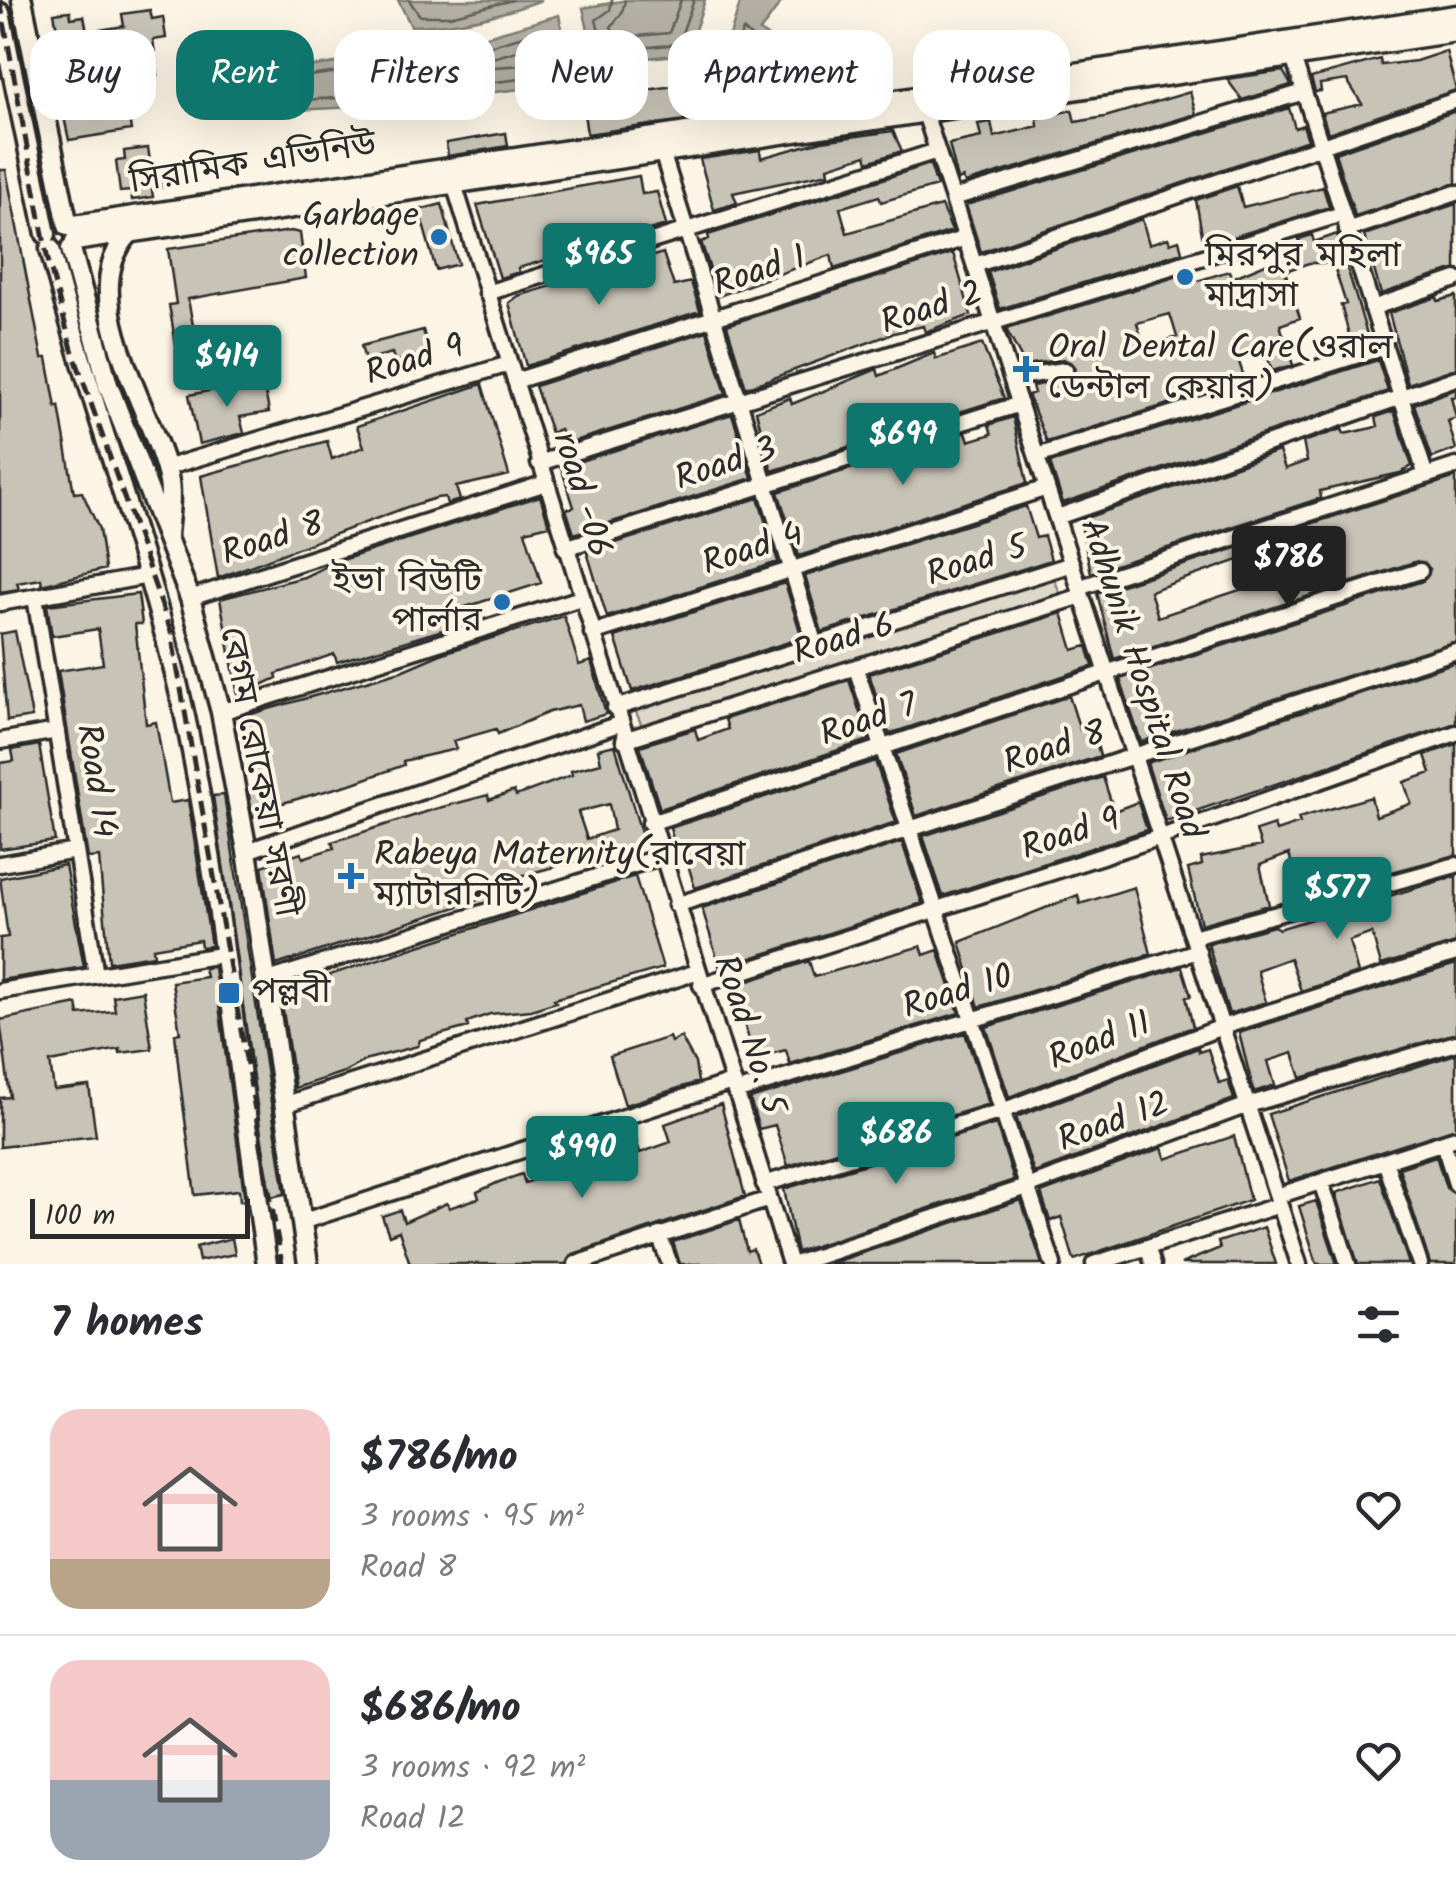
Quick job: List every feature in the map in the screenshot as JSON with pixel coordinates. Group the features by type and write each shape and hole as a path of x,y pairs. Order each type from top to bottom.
{"main road":[{"name":"বেগম রোকেয়া সরণী","path":"22,0 71,239 108,384 190,598 220,712 247,851 308,1264"},
{"name":"বেগম রোকেয়া সরণী","path":"0,13 48,242 97,419 148,576 188,730 266,1264"},
{"name":"সিরামিক এভিনিউ","path":"71,239 201,213 1456,15"},
{"name":"সিরামিক এভিনিউ","path":"1070,91 1456,32"},
{"name":"সিরামিক এভিনিউ","path":"71,239 130,233 201,213 454,184 913,115"},
{"path":"55,225 71,239 63,254 48,242 55,225"},
{"path":"130,233 119,244 110,271 113,315 136,399 170,484 167,542"},
{"path":"148,576 178,570"}],"street":[{"path":"1293,57 1426,476"},
{"path":"953,198 1304,92"},
{"path":"975,266 1456,100"},
{"name":"Adhunik Hospital Road","path":"927,120 1082,592 1131,756 1300,1264"},
{"path":"488,293 937,150"},
{"path":"662,152 815,645"},
{"name":"road -06","path":"454,184 650,823"},
{"path":"1348,230 1456,193"},
{"name":"Road 2","path":"539,463 1342,214"},
{"name":"Road 1","path":"514,381 966,238"},
{"path":"1372,308 1456,279"},
{"path":"1037,456 1384,347"},
{"name":"Road 9","path":"165,468 509,364"},
{"path":"1011,378 1066,370"},
{"path":"1056,518 1456,378"},
{"name":"Road 3","path":"565,548 1020,404"},
{"name":"Road 6","path":"624,740 856,668 1456,466"},
{"name":"Road 8","path":"190,598 546,484"},
{"name":"Road 4","path":"592,633 1047,488"},
{"name":"Road 5","path":"614,708 1072,564"},
{"name":"Road 7","path":"650,823 882,749 1106,669 1420,571"},
{"path":"0,604 148,576"},
{"name":"Road 14","path":"35,597 96,975"},
{"path":"220,712 581,598"},
{"name":"Road 8","path":"676,906 1455,653"},
{"path":"856,668 1053,1264"},
{"path":"247,851 619,724"},
{"path":"0,741 57,732"},
{"name":"Road 9","path":"699,978 936,910 1161,838 1456,733"},
{"name":"Road No. 5","path":"650,823 793,1264"},
{"path":"0,864 76,851"},
{"path":"264,981 660,857"},
{"name":"Road 10","path":"734,1087 972,1020 1195,944 1456,865"},
{"name":"Road 11","path":"764,1184 1002,1111 1222,1026 1456,953"},
{"path":"0,991 221,955"},
{"path":"283,1105 699,978"},
{"name":"Road 12","path":"793,1264 1027,1187 1248,1105 1456,1043"},
{"path":"301,1222 734,1087"},
{"path":"1094,1264 1320,1182 1450,1140 1456,1184"},
{"path":"1385,1161 1420,1264"},
{"path":"1320,1182 1348,1264"},
{"path":"576,1264 769,1199"},
{"path":"659,1236 670,1264"},
{"path":"1147,1247 1153,1264"}],"shaded area":[{"path":"1052,573 1061,596 643,728 635,710"}],"water":[{"path":"398,0 542,0 477,19 411,26"},
{"path":"627,0 705,0 695,30 668,30 668,56 648,58 648,30 588,30 583,8"},
{"path":"741,0 783,0 761,30 732,30"},
{"path":"559,15 562,30 515,30 515,90 495,92 495,34"},
{"path":"334,63 334,108 314,109 314,66"}],"building":[{"path":"150,10 152,19 163,17 166,38 156,40 156,30 99,30 124,26 122,14"},
{"path":"70,11 71,18 84,16 87,30 57,30 54,13"},
{"path":"1446,51 1456,90 1328,133 1322,113 1362,104 1347,80 1320,84 1321,91 1315,92 1311,78 1380,59 1381,65 1416,61"},
{"path":"1283,71 1291,85 1242,100 1227,79"},
{"path":"668,87 668,120 685,120 587,134 585,120 648,120 648,90"},
{"path":"1190,92 1196,114 965,183 963,178 958,180 949,144 981,137 978,124 991,122 994,137 1038,126 1037,120 1070,120 1072,110 1075,122"},
{"path":"1289,108 1295,128 1303,125 1308,140 981,252 966,205"},
{"path":"1456,111 1456,183 1355,216 1335,153"},
{"path":"65,120 129,120 131,130 69,140"},
{"path":"893,131 902,151 868,162 866,155 828,167 829,173 733,193 737,203 714,210 700,159 760,150 761,158 822,141"},
{"path":"506,133 508,146 448,156 446,143"},
{"path":"148,148 152,173 159,172 161,188 152,190 153,197 132,200 131,191 120,192 116,161 125,160 124,151"},
{"path":"930,164 937,186 881,202 879,196 840,208 847,233 941,206 952,231 834,269 831,255 719,296 701,242 709,239 708,235"},
{"path":"0,170 6,170 42,358 47,358 56,407 59,406 74,493 82,492 99,529 105,569 42,585 41,579 17,583 19,589 0,592"},
{"path":"639,176 642,194 657,192 666,225 518,268 519,272 500,278 477,205"},
{"path":"1237,186 1243,207 1323,187 1329,207 1204,246 1196,200"},
{"name":"Garbage collection","path":"442,204 458,264 436,270 419,210"},
{"path":"1456,204 1456,269 1381,294 1364,235"},
{"path":"1142,219 1149,244 1168,238 1170,243 1179,240 1182,252 1000,309 988,272"},
{"path":"291,231 300,233 306,278 188,299 196,341 176,345 169,305 176,304 168,249"},
{"path":"1337,234 1369,341 1352,346 1341,305 1346,304 1333,263 1309,263 1285,271 1300,318 1280,325 1293,365 1272,371 1266,351 1238,359 1245,380 1047,442 1028,395 1034,393 1032,386 1071,379 1075,368 1064,359 1025,365 1006,329 1188,273 1191,283 1229,271 1232,278 1301,249 1299,239 1312,235 1314,242","holes":["1170,314 1177,337 1144,347 1137,323"]},
{"path":"663,253 674,286 691,282 700,311 526,366 509,303 518,296"},
{"path":"953,253 971,315 925,332 923,326 894,333 746,388 727,325"},
{"path":"1456,296 1456,368 1408,384 1389,313 1437,297 1438,301"},
{"path":"423,330 430,353 395,362 392,353 365,360 361,346"},
{"path":"707,331 726,394 565,444 560,429 551,433 535,386"},
{"path":"982,344 1004,398 772,471 756,411 790,398 792,404 877,369 879,376 934,353 936,359"},
{"path":"1378,360 1388,391 1063,503 1050,463"},
{"path":"263,380 269,412 240,417 244,433 199,444 189,395"},
{"path":"482,384 509,475 456,487 460,500 447,504 445,497 436,498 407,507 218,578 201,476 327,441 332,459 364,447 357,426"},
{"path":"1456,389 1456,397 1451,397 1456,418 1448,421 1456,449 1432,458 1414,404"},
{"path":"1394,411 1412,466 1400,473 1320,491 1321,498 1091,573 1080,520 1279,451 1285,469 1307,461 1303,442 1342,429 1344,434 1378,426 1376,417"},
{"path":"732,414 752,478 574,534 566,509 574,507 561,467"},
{"path":"1013,417 1027,483 799,556 778,492 966,432 969,441 992,434 989,425"},
{"path":"1456,477 1456,641 1141,742 1120,679 1423,581 1430,569 1417,561 1114,659 1097,593","holes":["1247,557 1249,561 1256,558 1264,582 1158,617 1150,591"]},
{"path":"540,496 549,525 525,531 541,583 462,608 465,619 458,621 459,625 337,662 334,654 276,674 277,678 238,696 220,599 304,577 333,563"},
{"path":"758,498 778,562 607,617 587,552"},
{"path":"1026,506 1036,538 1044,536 1051,560 822,632 805,576"},
{"path":"785,583 802,638 632,691 615,637"},
{"path":"138,594 142,624 135,624 146,724 156,722 170,803 188,800 211,946 201,947 200,940 153,948 154,955 109,962 99,857 88,858 58,671 103,664 98,629 52,636 47,605"},
{"path":"1062,613 1073,650 1087,646 1093,666 889,734 869,674"},
{"path":"564,616 579,665 591,661 606,714 583,721 579,705 549,712 498,734 496,729 453,741 456,749 403,761 404,765 354,783 265,808 266,813 253,817 248,791 259,789 241,717 401,671 443,653"},
{"path":"15,631 32,717 7,721 0,634"},
{"path":"1456,662 1456,723 1166,821 1147,763"},
{"path":"849,680 869,740 660,809 640,746 695,729 698,740 728,729 725,719"},
{"path":"1069,696 1080,730 1092,726 1100,756 916,816 896,754"},
{"path":"1456,744 1456,855 1301,896 1289,854 1260,865 1269,905 1201,924 1188,869 1202,865 1201,858 1261,846 1256,831 1274,825 1276,831 1300,823 1298,818 1371,797 1376,816 1407,805 1411,803 1404,782 1431,773 1425,755"},
{"path":"39,745 55,841 0,849 0,763 14,761 12,750"},
{"path":"615,745 644,843 505,880 488,888 491,896 276,965 262,866 301,853 303,858 334,848 332,842 435,809 488,795 489,800 514,791 516,796 572,775 571,771 601,763 598,749","holes":["609,804 614,830 587,839 578,812"]},
{"path":"875,761 896,822 695,888 686,858 679,860 670,828"},
{"path":"1103,777 1114,811 1138,802 1147,830 943,896 923,836"},
{"path":"224,795 285,1194 270,1197 213,796"},
{"path":"902,842 922,903 720,968 702,908"},
{"path":"65,865 84,967 0,980 0,938 8,937 0,878"},
{"path":"635,876 663,968 554,999 556,1002 531,1010 490,1014 467,1022 468,1027 420,1040 418,1046 368,1059 344,1072 295,1088 280,991"},
{"path":"1456,876 1456,943 1381,965 1372,933 1349,941 1358,973 1301,991 1290,958 1257,970 1266,1002 1229,1014 1208,944 1274,926 1279,929"},
{"path":"1134,887 1151,954 979,1007 960,942 1078,895 1080,904"},
{"path":"921,946 924,955 938,950 959,1013 790,1064 786,1050 754,1058 734,986 809,961 814,977"},
{"path":"1456,964 1456,1033 1301,1078 1293,1053 1268,1061 1275,1085 1254,1092 1239,1033"},
{"path":"214,967 245,1201 240,1201 239,1190 195,1195 172,982 206,977 204,968"},
{"path":"1182,967 1191,996 1186,997 1193,1027 1009,1097 986,1027"},
{"path":"143,991 152,1049 120,1053 120,1049 50,1062 54,1090 89,1086 96,1136 0,1147 0,1098 10,1097 0,1020 77,1004 79,1015 115,1011 113,996"},
{"path":"965,1033 989,1104 788,1166 775,1125 759,1129 750,1099"},
{"path":"669,1037 671,1042 681,1037 695,1063 698,1082 625,1105 610,1056"},
{"path":"1198,1048 1199,1052 1208,1049 1219,1083 1228,1080 1234,1099 1034,1173 1016,1117"},
{"path":"1456,1054 1456,1128 1289,1181 1268,1114"},
{"path":"721,1104 745,1196 573,1254 566,1264 410,1264 399,1231 389,1235 382,1216 400,1210 404,1222 447,1203 449,1208 479,1198 477,1192 522,1174 525,1183 556,1173 552,1161 574,1153 576,1160 613,1149 610,1140 634,1132 640,1153 671,1142 665,1124"},
{"path":"996,1124 1014,1180 797,1252 784,1189"},
{"path":"1234,1136 1250,1200 1074,1260 1061,1217 1050,1221 1041,1193 1162,1148 1166,1159"},
{"path":"1436,1156 1446,1188 1456,1194 1456,1264 1430,1264 1399,1168"},
{"path":"1380,1178 1409,1264 1358,1264 1336,1193"},
{"path":"1021,1200 1042,1264 829,1264"},
{"path":"1316,1201 1337,1264 1317,1264 1299,1206"},
{"path":"739,1220 747,1251 753,1249 758,1264 680,1264 673,1242"},
{"path":"1264,1227 1276,1264 1181,1264 1220,1248 1218,1242"},
{"path":"232,1238 235,1254 199,1261 196,1247"}],"railway":[{"path":"0,0 47,256 72,349 171,632 282,1264"}],"place":[{"name":"Garbage collection","path":"439,237"},
{"name":"মিরপুর মহিলা মাদ্রাসা","path":"1185,277"},
{"name":"Oral Dental Care(ওরাল ডেন্টাল কেয়ার)","path":"1026,369"},
{"name":"ইভা বিউটি পার্লার","path":"502,602"},
{"name":"Rabeya Maternity(রাবেয়া ম্যাটারনিটি)","path":"351,876"},
{"name":"পল্লবী","path":"229,993"}]}
